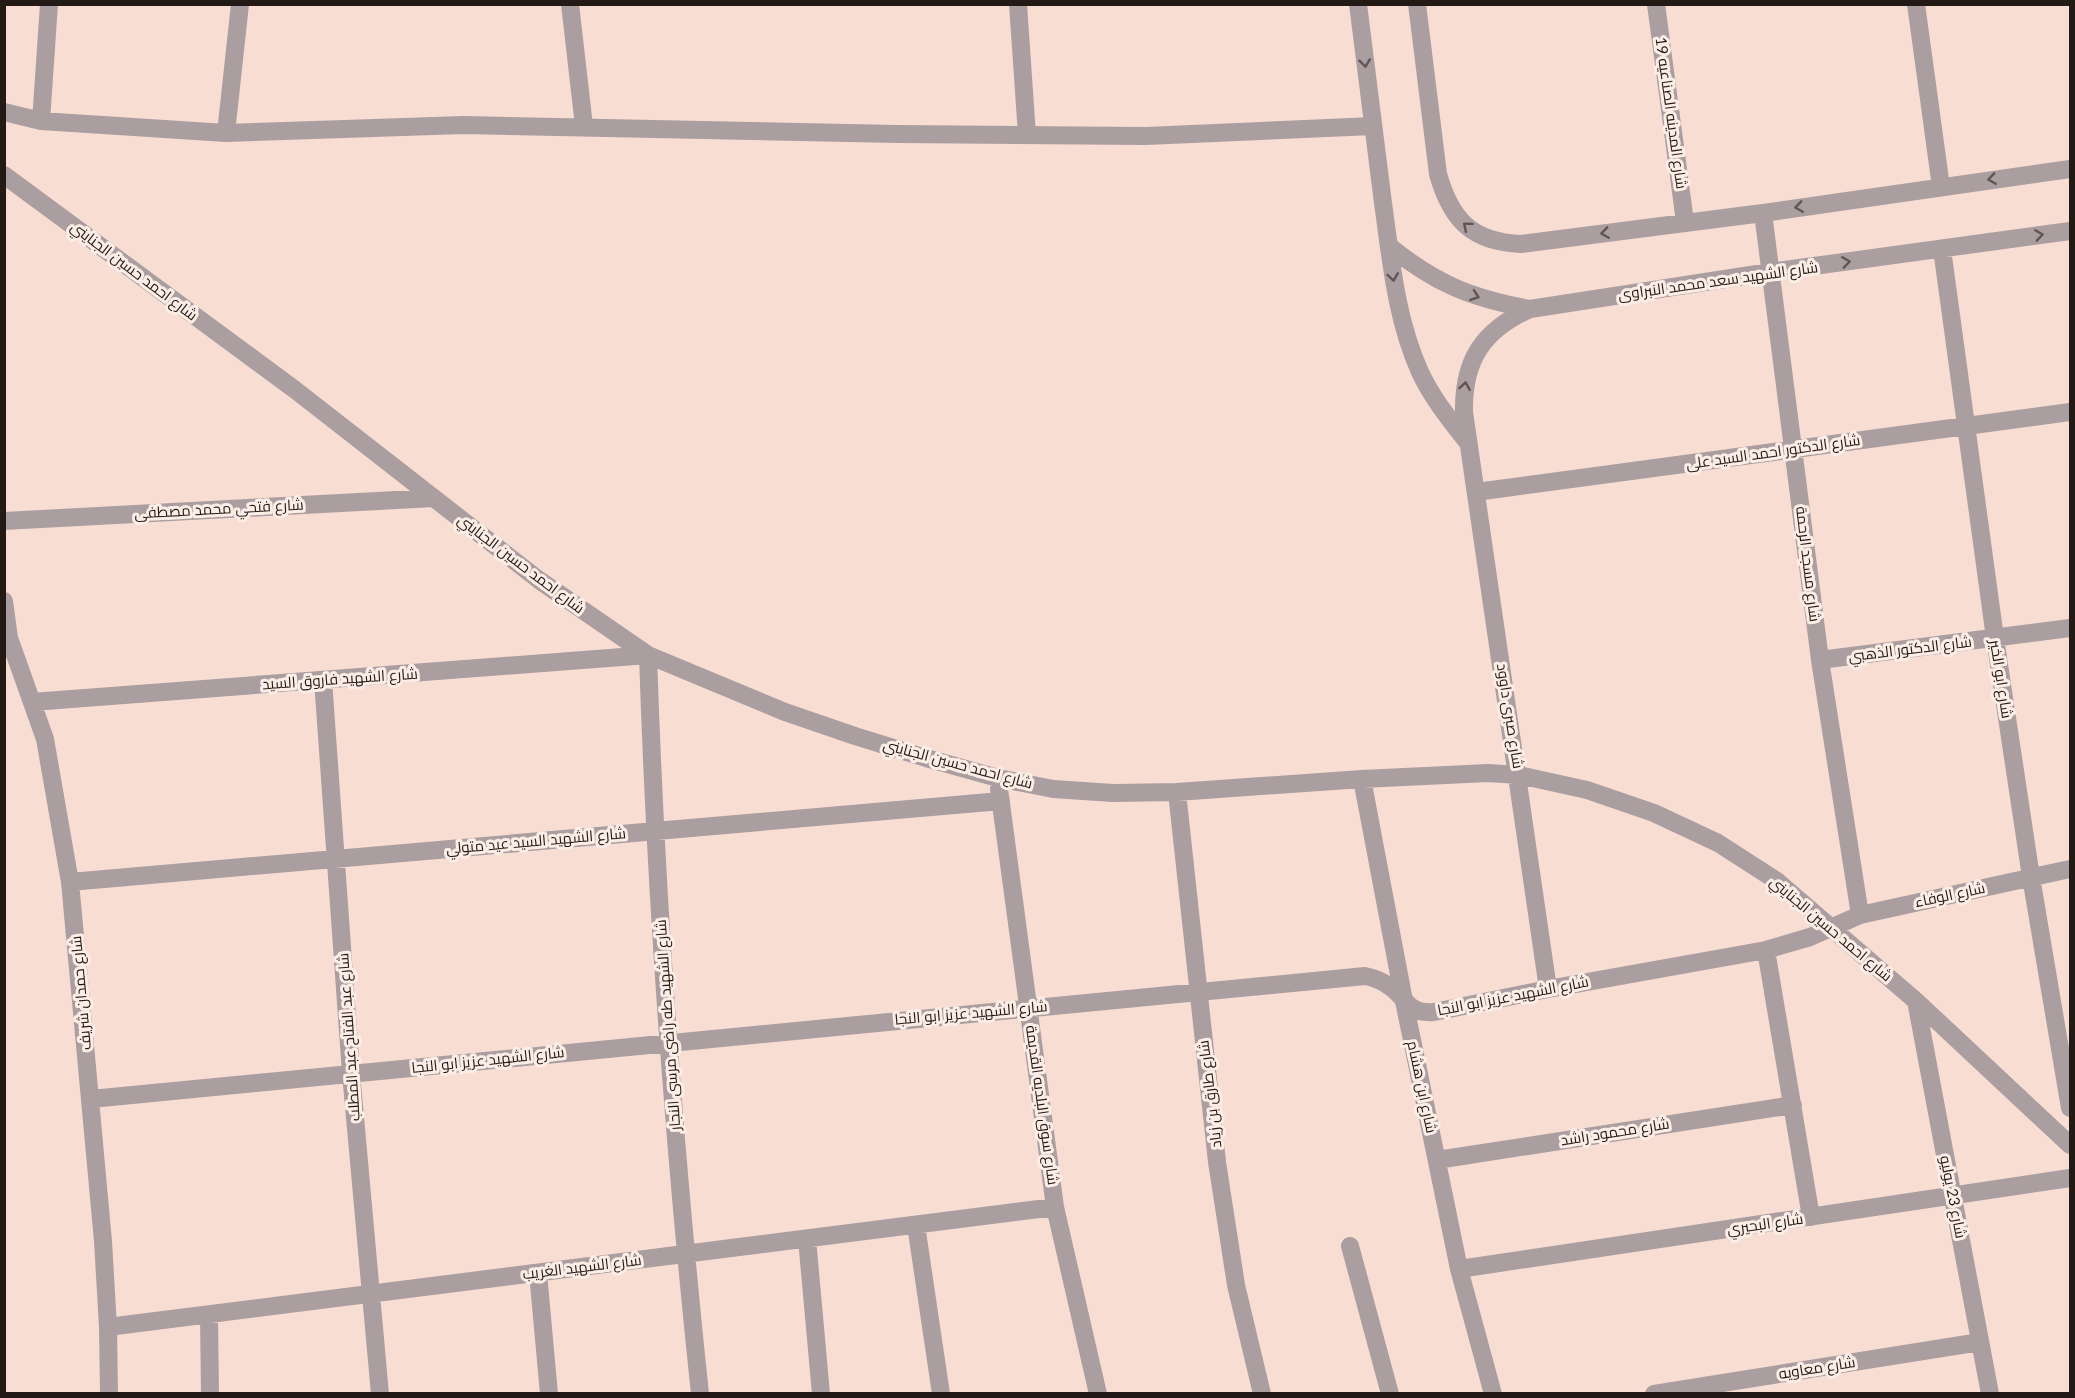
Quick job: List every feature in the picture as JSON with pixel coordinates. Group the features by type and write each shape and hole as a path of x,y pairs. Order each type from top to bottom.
{"street":[{"path":"41,121 49,4"},
{"path":"226,133 240,4"},
{"path":"570,4 584,126"},
{"path":"1018,4 1027,135"},
{"path":"1358,4 1395,289 1404,332 1420,372 1442,410 1469,444"},
{"path":"1417,4 1438,174 1446,198 1459,219 1472,231 1496,241 1521,244 1762,213 2070,168"},
{"name":"شارع المدينه الصناعيه 19","path":"1656,4 1685,222"},
{"path":"1916,4 1941,186"},
{"path":"4,112 41,121 226,133 463,125 898,134 1146,135 1373,126"},
{"name":"شارع احمد حسين الجنايني","path":"4,175 294,389 539,580 648,655 716,685 815,722 926,758 998,778 1053,789 1113,793 1177,792 1488,773 1519,775 1598,794 1654,813 1718,843 1777,881 1916,1001 2070,1145"},
{"name":"شارع مسجد الرحمة","path":"1762,213 1820,660 1860,915"},
{"name":"شارع الشهيد سعد محمد النبراوى","path":"1469,444 1464,412 1464,390 1469,368 1478,348 1493,331 1510,318 1530,309 1770,272 2070,231"},
{"path":"1389,246 1431,277 1455,289 1479,298 1530,309"},
{"name":"شارع ابو الخير","path":"1942,249 1995,638 2031,877 2070,1108"},
{"name":"شارع الدكتور احمد السيد على","path":"1476,492 2070,412"},
{"name":"شارع صبرى داوود","path":"1469,444 1519,775 1548,988"},
{"name":"شارع فتحي محمد مصطفى","path":"4,520 434,498"},
{"name":"شارع حمدان شريف","path":"4,601 9,638 45,739 70,882 91,1099 108,1327 109,1394"},
{"name":"شارع الدكتور الذهبي","path":"1820,660 2070,628"},
{"name":"شارع الشهيد فاروق السيد","path":"32,702 648,655"},
{"name":"شارع الشهيد طه راضى مرسى النجار","path":"648,655 654,831 685,1254 700,1394"},
{"name":"شارع عبد الفتاح عبد المطلب","path":"323,680 351,1073 380,1394"},
{"name":"شارع سوق البلديه القديمة","path":"998,778 1055,1207 1098,1394"},
{"name":"شارع ابن هشام","path":"1362,779 1404,1001 1460,1269 1493,1394"},
{"name":"شارع طارق بن زياد","path":"1177,792 1217,1162 1236,1285 1262,1394"},
{"name":"شارع الشهيد السيد عيد متولي","path":"70,882 1001,801"},
{"name":"شارع الوفاء","path":"1832,927 1860,915 2070,869"},
{"name":"شارع الشهيد عزيز ابو النجا","path":"91,1099 1365,975 1384,982 1417,1011 1434,1012 1548,988 1766,951 1788,945 1832,927"},
{"path":"1766,951 1811,1217"},
{"name":"شارع 23 يوليو","path":"1916,1001 1990,1394"},
{"name":"شارع محمود راشد","path":"1437,1160 1793,1105"},
{"name":"شارع البحيري","path":"1460,1269 2070,1178"},
{"name":"شارع الشهيد الغريب","path":"108,1327 1055,1207"},
{"path":"915,1225 941,1394"},
{"path":"807,1239 821,1394"},
{"path":"1350,1246 1390,1394"},
{"path":"538,1273 549,1394"},
{"path":"209,1315 210,1394"},
{"name":"شارع معاويه","path":"1654,1394 1980,1342"}]}
